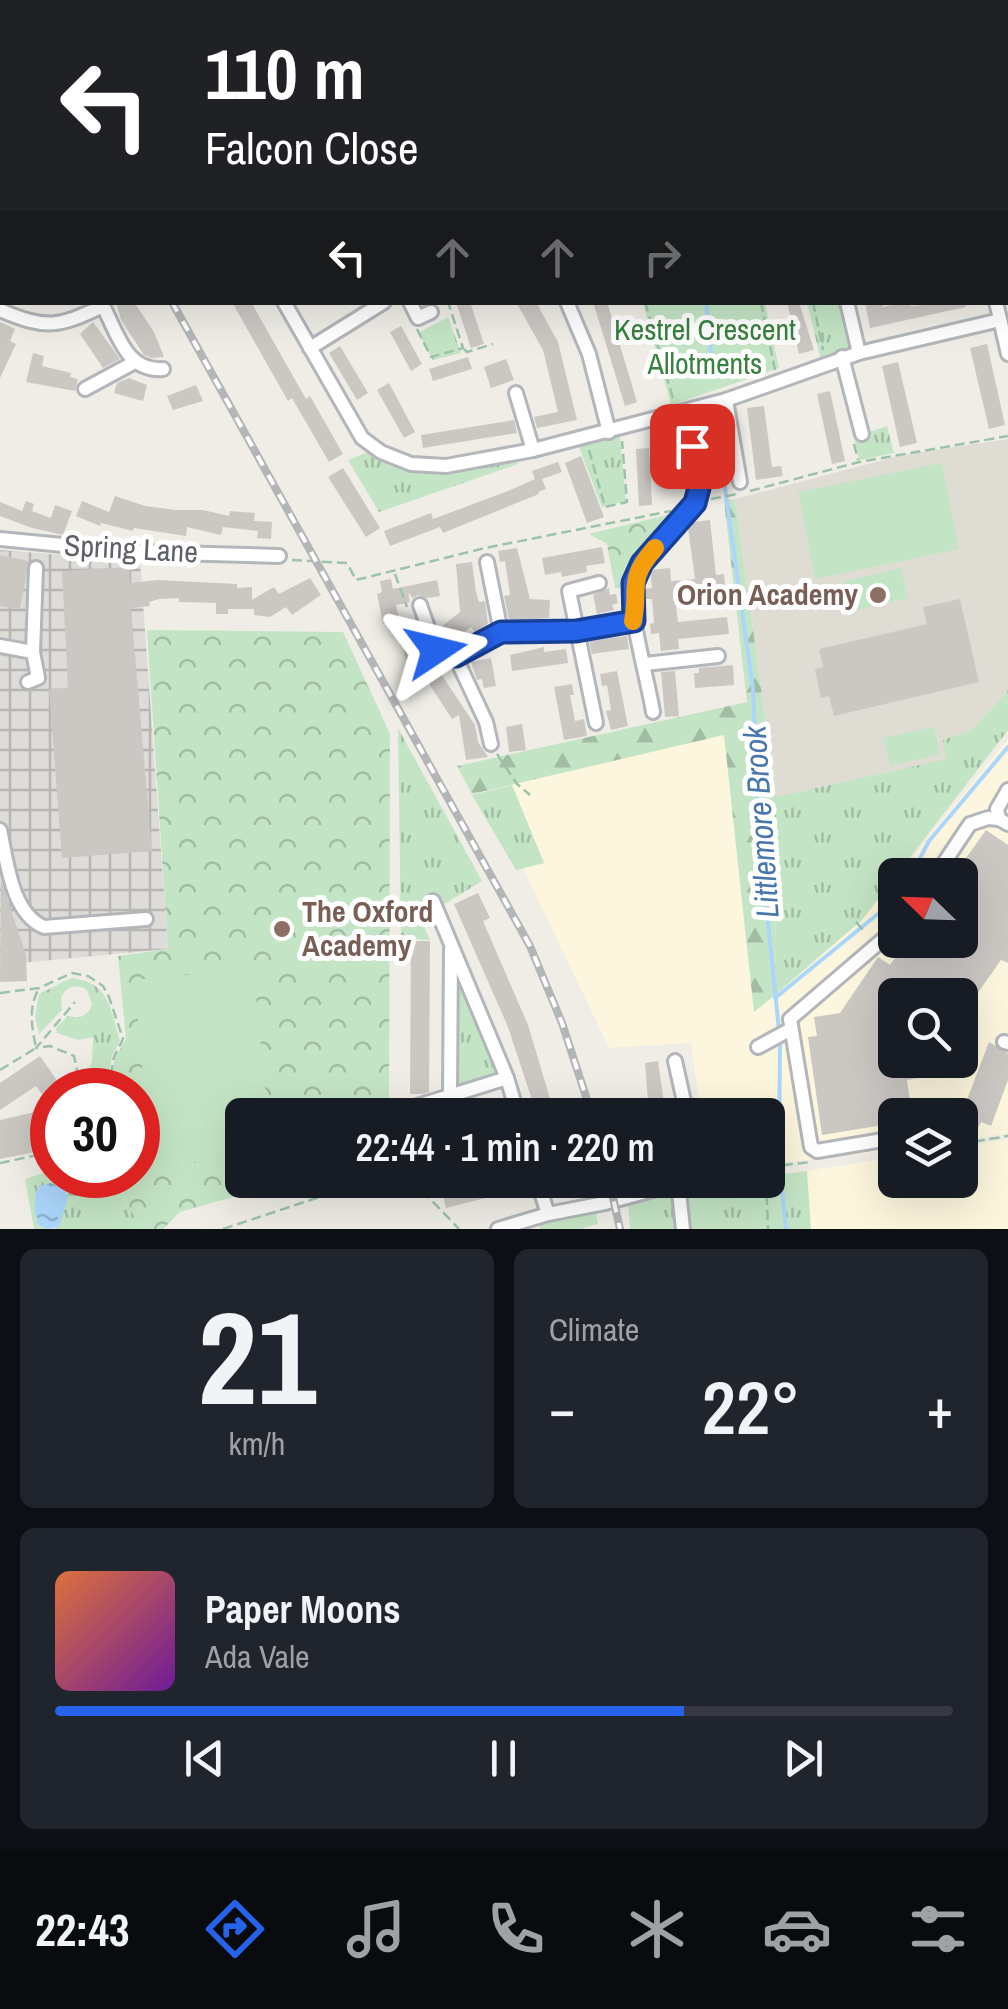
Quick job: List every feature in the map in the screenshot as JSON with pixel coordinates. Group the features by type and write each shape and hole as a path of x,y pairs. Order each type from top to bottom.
{"street":[{"path":"0,310 52,325 64,324 100,305"},
{"path":"103,305 133,363 148,370 163,368"},
{"path":"286,305 362,438 381,452 412,464 446,466 586,440 726,400 825,362 1000,320"},
{"path":"310,348 379,305"},
{"path":"413,305 425,315"},
{"path":"568,305 590,354 615,430"},
{"path":"848,305 859,353"},
{"path":"997,305 1008,354"},
{"path":"842,358 862,434"},
{"path":"86,389 133,363"},
{"path":"516,392 533,450"},
{"path":"726,400 740,482"},
{"path":"653,712 634,621 633,583 642,563 692,506 701,480 680,414"},
{"name":"Spring Lane","path":"0,539 136,552 247,554 262,562 279,556"},
{"path":"487,562 501,632"},
{"path":"28,682 38,678 34,652 36,568"},
{"path":"596,723 569,591 598,584"},
{"path":"420,605 436,650 456,656 501,632 576,631 634,621"},
{"path":"0,646 34,652"},
{"path":"456,656 486,722 491,744"},
{"path":"645,664 718,656"},
{"path":"1004,822 997,809 1008,790"},
{"path":"947,858 970,824 988,818 1004,822"},
{"path":"0,830 15,892 34,922 44,927 146,919"},
{"path":"434,902 513,1098"},
{"path":"450,1096 451,940"},
{"path":"878,944 790,1019 786,1031 810,1147 817,1151 878,1141"},
{"path":"758,1047 786,1031"},
{"path":"675,1060 683,1098"},
{"path":"443,1098 508,1078"},
{"path":"543,1198 548,1214"},
{"path":"498,1229 624,1198"},
{"path":"683,1229 684,1198"}],"path":[{"path":"449,305 462,348 467,352 493,344"},
{"path":"645,305 680,414"},
{"path":"763,305 777,381"},
{"path":"814,305 825,362"},
{"path":"425,315 416,332 431,357 462,348"},
{"path":"586,440 606,507 627,502 615,430"},
{"path":"714,498 858,462 1008,436"},
{"path":"302,562 347,564 356,580 485,548 692,506"},
{"path":"395,572 404,608 420,605"},
{"path":"491,744 517,784 530,795"},
{"path":"856,922 864,930"},
{"path":"0,993 39,988 72,974 88,976 103,986 123,1039 112,1068"},
{"path":"36,1048 31,1018 32,1002 39,988"},
{"path":"0,1070 36,1048 75,1002"},
{"path":"36,1048 50,1046 74,1056 77,1068"},
{"path":"978,1141 1008,1136"},
{"path":"0,1162 30,1156"},
{"path":"223,1229 317,1198"},
{"path":"429,1198 459,1229"},
{"path":"767,1198 768,1229"}],"shaded area":[{"name":"Orion Academy","path":"1008,439 1008,690 973,729 944,740 947,759 776,797 735,499 902,455"},
{"path":"0,550 140,561 168,949 0,965"},
{"path":"725,734 755,1011 862,920 878,900 878,958 978,958 978,858 912,858 1008,739 1008,1133 978,1139 978,1098 878,1098 878,1152 785,1161 785,1098 699,1098 691,1043 609,1048 523,868 544,863 512,785"},
{"path":"1008,1139 1008,1229 795,1229 792,1173 878,1160 878,1198 978,1198 978,1144"}],"green space":[{"name":"Kestrel Crescent Allotments","path":"644,305 765,305 779,368 671,405"},
{"path":"807,305 844,305 856,351 821,360"},
{"path":"448,317 461,353 433,360 418,333"},
{"path":"887,426 894,453 859,460 854,437"},
{"path":"619,427 626,501 602,507 576,439"},
{"path":"373,450 411,465 514,453 518,464 379,512 348,460"},
{"path":"942,463 959,549 815,579 798,492"},
{"path":"735,499 776,797 775,995 754,1012 724,735 472,794 457,766 747,702 724,501"},
{"path":"683,511 640,555 624,588 615,588 607,544 589,534"},
{"path":"901,568 908,598 852,611 845,581"},
{"name":"The Oxford Academy","path":"147,630 343,632 390,734 389,1098 225,1098 225,1198 229,1198 180,1212 163,1229 141,1229 125,1198 160,1198 160,1068 113,1068 126,1039 118,956 168,949"},
{"path":"1008,690 1008,730 910,858 878,858 878,899 862,920 775,995 776,797 946,759 943,740 973,729"},
{"path":"934,727 940,754 890,766 883,738"},
{"path":"398,728 482,881 443,905 439,898 417,911 430,940 401,939"},
{"path":"512,785 544,863 516,870 472,795"},
{"path":"253,968 266,1098 225,1098 225,1159 160,1165 160,1068 143,1068 134,980"},
{"path":"71,978 101,991 120,1041 110,1068 90,1068 93,1037 78,1040 57,1033 56,1028 68,1016 80,1017 89,1011 92,1004 87,990 69,988 61,998 62,1010 39,1034 35,1017 39,994"},
{"path":"462,983 498,1072 495,1077 455,1088 454,986"},
{"path":"807,1171 811,1229 630,1229 628,1204 652,1198 785,1198 785,1174"},
{"path":"30,1177 30,1198 125,1198 141,1229 54,1229 59,1226 38,1225 48,1229 34,1229 25,1179"},
{"path":"595,1208 598,1224 581,1229 540,1229 538,1222 579,1217 580,1212"}],"water":[{"path":"68,1198 59,1227 48,1229 38,1225 35,1200"}],"building":[{"path":"117,305 136,305 154,332 164,357 144,355 121,320"},
{"path":"234,305 253,305 306,399 310,396 343,454 329,462 292,398 288,401"},
{"path":"457,305 471,305 484,344 471,348"},
{"path":"518,305 538,305 558,342 577,420 537,428 534,417 558,412 543,350"},
{"path":"594,305 608,305 637,402 625,406"},
{"path":"788,305 800,305 814,350 799,354"},
{"path":"866,305 966,305 966,307 870,328"},
{"path":"0,322 15,329 10,341 16,344 0,378"},
{"path":"93,322 120,359 103,368 80,334"},
{"path":"401,326 422,364 411,371 390,332"},
{"path":"987,344 1005,425 989,429 970,348"},
{"path":"340,346 368,393 357,400 329,353"},
{"path":"33,353 44,356 42,366 71,373 70,377 78,379 75,391 26,382"},
{"path":"468,357 472,369 433,381 429,369"},
{"path":"506,359 514,380 491,388 484,367"},
{"path":"898,362 917,443 900,447 882,366"},
{"path":"129,378 147,385 143,401 114,393 117,383"},
{"path":"389,383 415,432 404,438 377,390"},
{"path":"196,385 203,401 173,410 167,396"},
{"path":"830,391 845,461 832,464 817,394"},
{"path":"764,406 772,467 781,466 783,476 756,480 747,408"},
{"path":"514,420 517,433 423,448 421,435"},
{"path":"649,448 652,505 639,506 636,449"},
{"path":"581,456 604,517 587,523 565,463"},
{"path":"558,462 562,472 542,479 546,489 539,494 443,533 440,527 390,546 384,531 431,513 433,519 508,491 535,479 532,471"},
{"path":"343,468 380,528 366,537 328,477"},
{"path":"115,496 145,506 176,510 203,510 229,516 230,511 255,513 254,521 272,522 271,539 257,538 258,531 223,527 221,535 187,527 186,536 134,528 133,531 101,523 100,526 76,516 82,501 109,512"},
{"path":"26,501 34,504 32,511 51,518 55,505 72,511 63,535 0,516 0,502 22,511"},
{"path":"710,520 716,575 724,574 726,593 675,598 678,622 727,617 729,634 678,639 679,649 661,651 659,633 651,634 652,599 646,599 645,589 652,588 650,570 670,568 671,581 695,579 688,528 693,522"},
{"path":"602,547 605,563 586,566 587,572 562,577 561,572 545,575 542,558"},
{"path":"517,548 530,599 550,600 549,618 509,621 504,596 510,595 505,561 500,562 498,551"},
{"path":"0,555 29,561 20,609 0,606"},
{"path":"472,562 476,592 479,602 485,601 488,624 475,632 471,627 460,636 456,630 444,638 439,629 460,612 456,564"},
{"path":"129,567 130,583 157,580 237,584 237,588 252,587 252,600 274,587 279,594 310,578 321,595 292,615 286,607 270,617 254,615 254,609 228,609 228,614 216,614 216,603 179,602 179,598 159,599 149,602 150,606 131,608 152,851 62,858 49,689 68,688 62,571"},
{"path":"391,579 393,589 437,580 440,596 413,598 408,593 410,602 396,605 401,629 390,632 389,623 383,624 377,594 382,592 380,581"},
{"path":"609,588 618,603 612,605 614,610 597,614 593,595"},
{"path":"960,599 979,682 834,716 829,696 821,698 815,669 823,667 819,649 927,624 923,607"},
{"path":"414,626 423,656 406,660 399,630"},
{"path":"627,636 629,649 592,654 589,641"},
{"path":"544,647 544,652 566,649 568,663 512,671 510,655"},
{"path":"491,658 496,686 484,688 471,662"},
{"path":"435,665 475,725 478,742 488,757 466,760 459,715 452,719 422,673"},
{"path":"733,665 734,685 695,688 694,673 699,673 699,668"},
{"path":"617,671 628,726 611,730 606,711 611,710 607,685 602,686 600,674"},
{"path":"675,671 679,716 665,717 661,672"},
{"path":"572,684 575,721 584,719 587,736 564,740 554,687"},
{"path":"522,724 526,750 509,752 506,727"},
{"path":"986,830 1008,845 1008,963 1001,960 978,993 978,978 878,978 878,1078 920,1078 907,1080 910,1098 878,1098 878,1126 822,1135 808,1037 817,1036 814,1017 840,1013 878,957 890,965 895,958 978,958 978,858 966,858"},
{"path":"1,880 26,955 27,981 0,982"},
{"path":"478,893 490,918 483,921 528,1025 550,1098 531,1098 508,1027 454,904"},
{"path":"411,941 430,941 429,1092 423,1094 410,1094"},
{"path":"989,1042 1008,1053 1008,1080 991,1126 981,1122 978,1128 978,1098 968,1098"},
{"path":"40,1056 48,1068 30,1068 30,1090 0,1110 0,1083"},
{"path":"658,1061 664,1098 648,1098 645,1063"},
{"path":"30,1113 30,1153 0,1159 0,1120"},
{"path":"443,1198 486,1198 446,1208"}],"waterway":[{"name":"Littlemore Brook","path":"706,305 713,376"},
{"name":"Littlemore Brook","path":"715,416 753,689 759,835 779,1030"},
{"path":"920,858 929,841 1008,747"},
{"path":"775,998 878,914"},
{"name":"Littlemore Brook","path":"780,1039 779,1159 786,1229"}],"railway":[{"path":"174,305 530,946 562,1023 586,1098"},
{"path":"613,1198 620,1229"}],"slow traffic":[{"path":"633,621 633,583 642,563 655,548"}],"place":[{"name":"Orion Academy","path":"878,595"},
{"name":"The Oxford Academy","path":"282,929"}],"route":[{"path":"436,650 456,656 501,632 576,631 634,621 633,583 642,563 695,503 701,480 692,446"}]}
